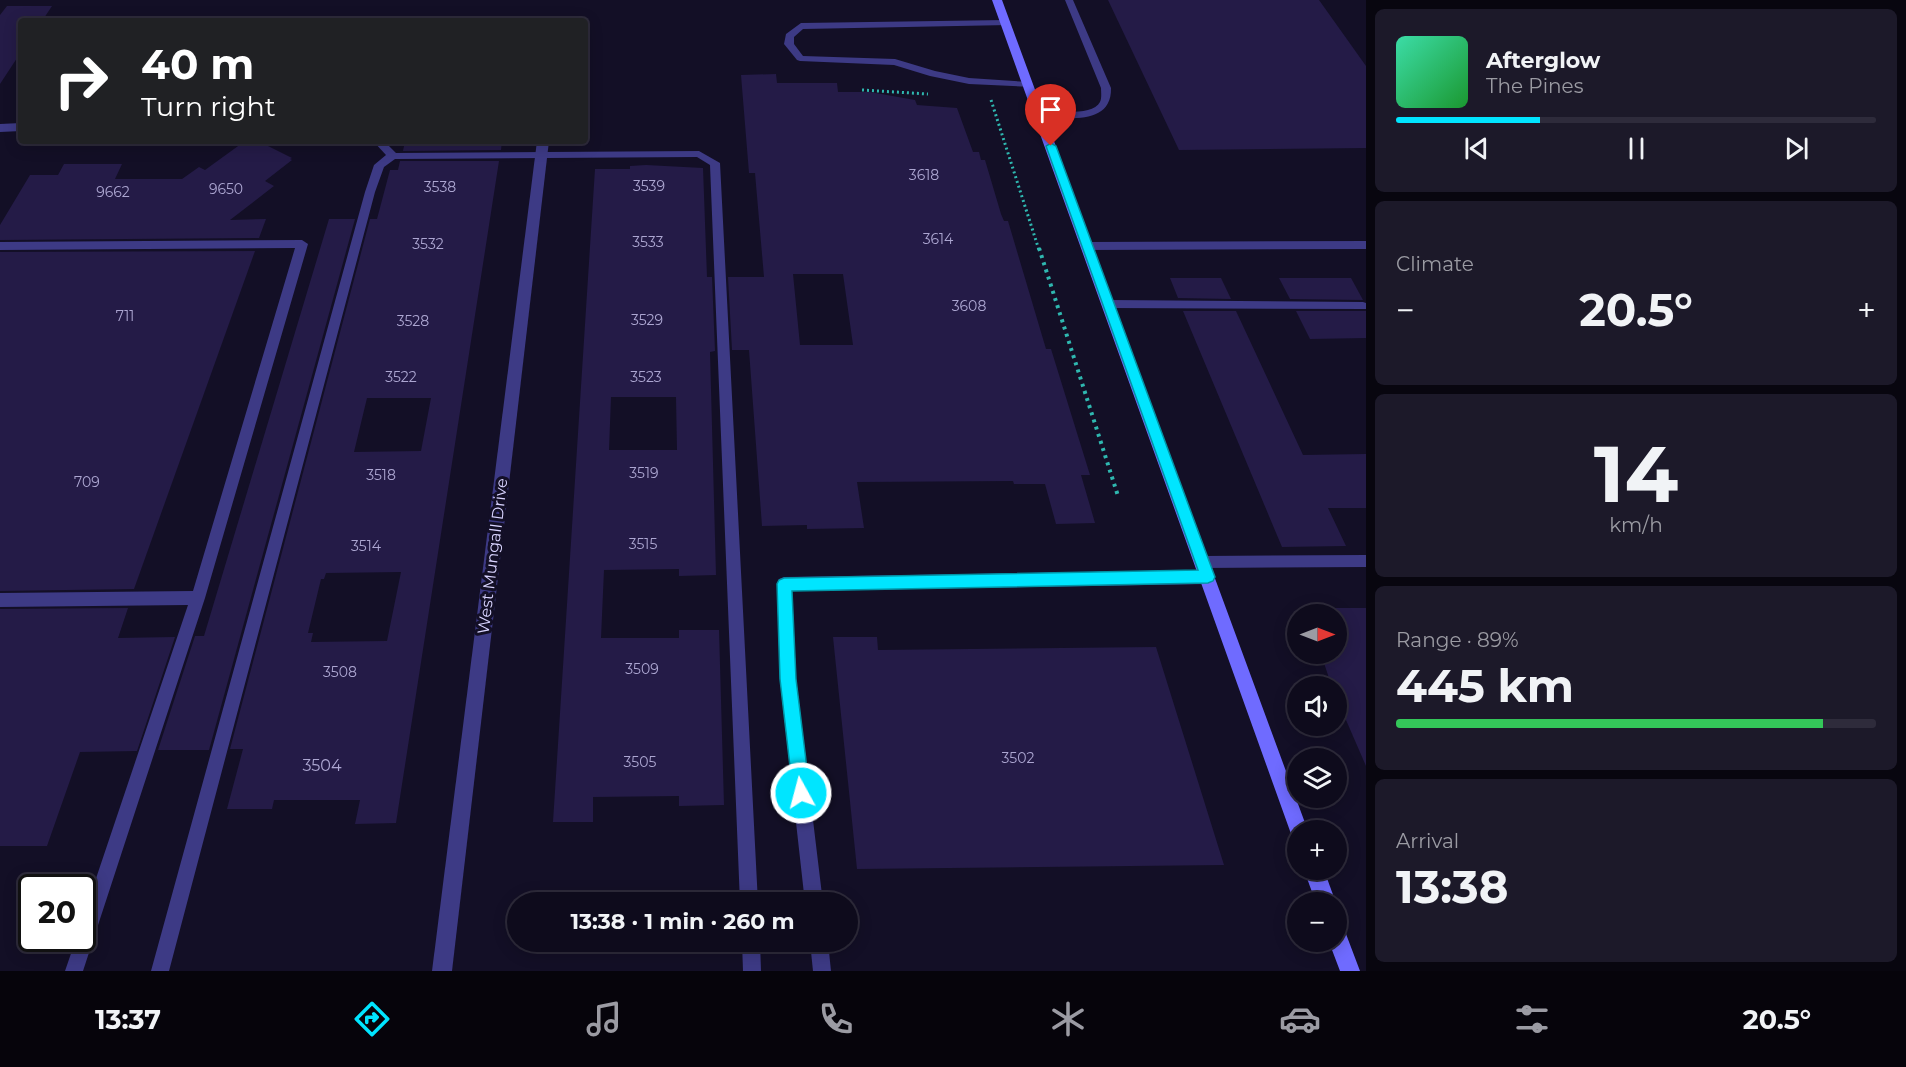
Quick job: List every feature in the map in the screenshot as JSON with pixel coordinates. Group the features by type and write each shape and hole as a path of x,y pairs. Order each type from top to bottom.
{"main road":[{"path":"997,0 1295,820"},
{"path":"1343,952 1350,971"}],"street":[{"path":"0,128 18,127"},
{"name":"West Mungall Drive","path":"442,971 542,148"}],"lane":[{"path":"1039,114 1081,114 1102,107 1106,99 1106,88 1070,0"},
{"path":"1006,23 807,25 794,30 789,36 789,44 800,58 895,62 933,74 969,81 1029,85"},
{"path":"381,144 393,156"},
{"path":"160,971 370,192 379,165 393,156 542,148 699,153 715,163 748,892"},
{"path":"0,246 302,244 198,598 74,971"},
{"path":"1087,246 1366,245"},
{"path":"1108,304 1363,306"},
{"path":"1202,562 1366,561"},
{"path":"813,892 788,679 784,584 1208,577"},
{"path":"0,600 198,598"},
{"path":"751,952 752,971"},
{"path":"820,952 822,971"}],"path":[{"path":"990,98 1118,496"}],"building":[{"path":"1108,0 1319,0 1366,66 1366,148 1179,150"},
{"path":"7,6 52,6 44,18 18,18 18,57 0,84 0,15"},
{"path":"776,74 777,83 837,83 838,92 870,92 915,100 917,105 957,108 973,152 979,152 981,160 985,160 1001,214 1004,221 1008,221 1046,349 1051,349 1090,475 1081,475 1095,523 1056,524 1045,484 1014,484 1013,481 857,482 864,528 807,529 807,525 762,526 749,350 732,350 728,277 764,277 755,173 749,173 741,75","holes":["793,274 843,274 853,345 800,345"]},
{"path":"241,144 264,144 292,158 265,181 274,186 230,220 266,219 259,238 0,240 0,225 30,175 58,175 64,164 122,164 115,179 182,179 199,167 205,170"},
{"path":"404,144 502,144 501,150 403,151"},
{"path":"400,161 499,161 396,823 355,824 360,800 274,800 272,809 227,809 243,749 230,749 370,219 377,219 390,170 398,170","holes":["367,398 431,398 421,451 354,452","401,572 387,641 311,642 313,633 308,633 321,579 324,579 326,573"]},
{"path":"630,166 703,168 707,277 712,277 715,351 710,352 716,575 679,576 679,569 604,570 601,638 679,638 679,630 719,630 724,805 679,806 679,796 593,797 593,822 553,822 595,169 630,169","holes":["611,397 676,397 677,450 609,450"]},
{"path":"329,219 355,219 209,750 158,750 195,636 204,636"},
{"path":"255,251 134,589 0,591 0,252"},
{"path":"1170,278 1221,278 1231,299 1178,298"},
{"path":"1279,278 1351,278 1363,300 1290,299"},
{"path":"1183,311 1236,311 1303,455 1366,454 1366,508 1328,508 1346,546 1282,547"},
{"path":"1296,311 1366,311 1366,338 1310,339"},
{"path":"128,608 118,638 175,637 137,751 80,752 47,846 0,846 0,609"},
{"path":"1347,608 1366,608 1366,766 1347,722 1347,676 1328,676 1324,664 1347,664"},
{"path":"833,637 877,637 878,650 1156,647 1224,865 857,869"}],"route":[{"path":"801,793 788,679 784,584 1208,577 1051,146"}]}
